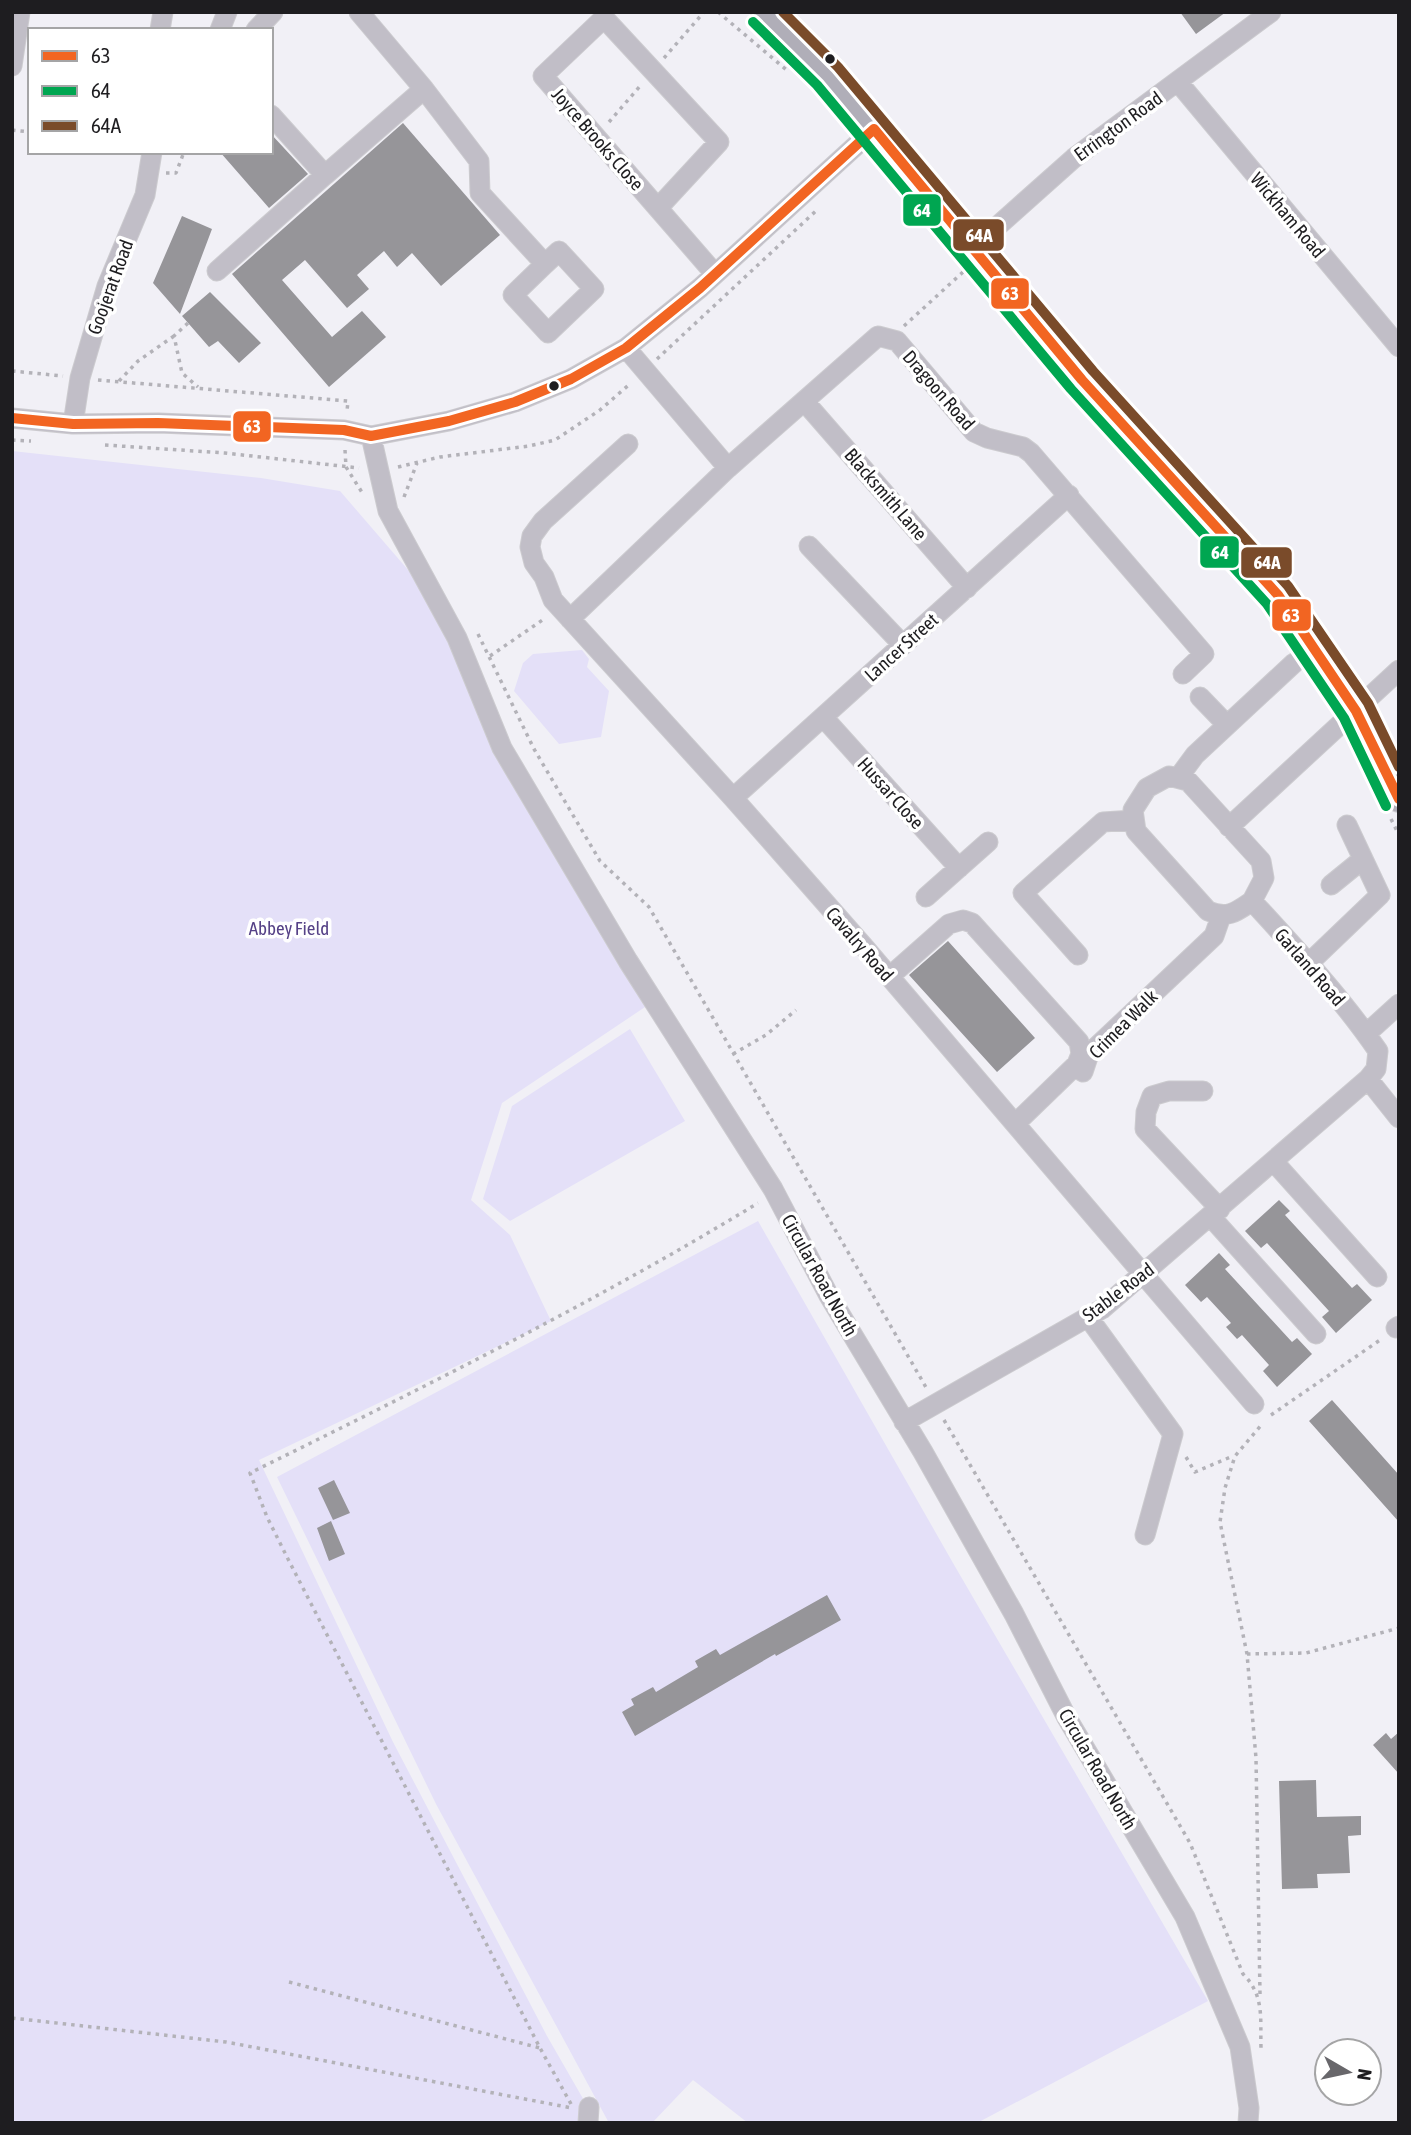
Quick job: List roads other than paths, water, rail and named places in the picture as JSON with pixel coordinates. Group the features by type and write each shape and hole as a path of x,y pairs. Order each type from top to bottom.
{"main road":[{"path":"763,12 827,76 874,129 969,260 1278,595 1356,711 1399,800"}],"street":[{"path":"12,66 20,12"},
{"path":"258,28 273,12"},
{"path":"359,12 424,89 479,162 481,194 545,264"},
{"name":"Errington Road","path":"969,260 1074,158 1271,12"},
{"name":"Joyce Brooks Close","path":"658,208 719,142 604,18 543,76 715,274"},
{"name":"Wickham Road","path":"1178,82 1399,347"},
{"path":"217,271 424,89"},
{"path":"273,117 324,175"},
{"path":"12,418 73,424 158,423 344,430 371,436 449,421 515,402 571,379 626,348 715,274 874,129"},
{"name":"Goojerat Road","path":"73,424 79,378 107,286 145,195 152,154"},
{"name":"Dragoon Road","path":"729,468 878,336 897,341 974,432 1023,447 1069,495 1204,654 1183,674"},
{"path":"561,609 729,468 626,348"},
{"name":"Blacksmith Lane","path":"804,401 967,587"},
{"name":"Circular Road North","path":"371,436 388,511 457,638 502,748 628,961 773,1189 828,1294 1014,1614 1068,1718 1185,1917 1240,2047 1249,2108 1248,2123"},
{"name":"Cavalry Road","path":"628,444 543,521 532,536 530,547 534,563 561,609 733,798 1019,1126 1254,1404"},
{"name":"Lancer Street","path":"733,798 1069,495"},
{"path":"809,545 903,645"},
{"path":"1178,778 1195,755 1294,663"},
{"path":"1229,827 1399,670"},
{"path":"1200,697 1227,725"},
{"name":"Hussar Close","path":"823,718 959,868"},
{"path":"1169,776 1178,778 1188,781 1261,861 1264,878 1252,901 1236,912 1221,916 1209,911 1136,831 1133,810 1147,788 1169,776"},
{"path":"1078,955 1023,893 1102,822 1134,820"},
{"path":"1308,964 1380,895 1347,825"},
{"path":"926,897 988,842"},
{"path":"1331,885 1363,859"},
{"name":"Garland Road","path":"1252,901 1308,964 1378,1051 1376,1069 1368,1079"},
{"name":"Crimea Walk","path":"1019,1126 1082,1074 1089,1054 1214,936 1221,916"},
{"path":"889,977 949,924 962,920 972,923 1079,1042 1081,1054 1077,1064 1019,1126"},
{"path":"1366,1034 1399,1004"},
{"path":"1368,1079 1399,1118"},
{"name":"Stable Road","path":"904,1422 1102,1310 1368,1079"},
{"path":"1203,1091 1169,1091 1152,1096 1146,1112 1145,1129 1316,1334"},
{"path":"1275,1162 1377,1277"},
{"path":"1088,1317 1172,1434 1145,1535"}],"park label":[{"name":"Abbey Field","path":"289,928"}]}
